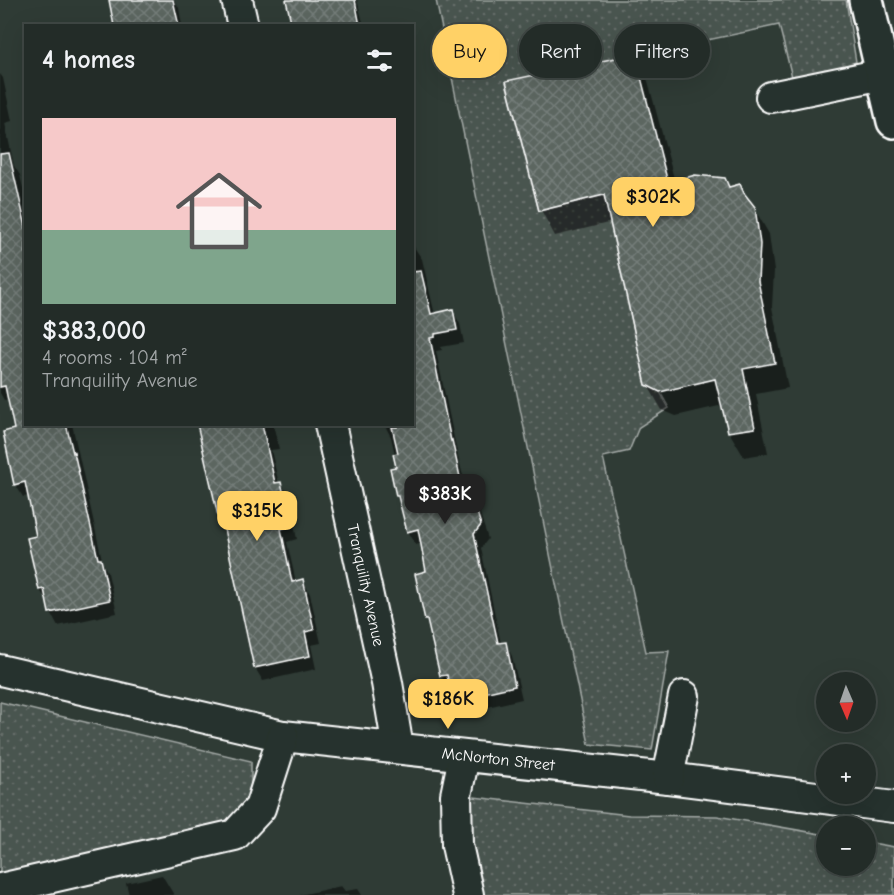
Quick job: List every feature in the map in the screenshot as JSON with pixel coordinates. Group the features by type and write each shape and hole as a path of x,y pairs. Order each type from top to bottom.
{"main road":[{"path":"866,0 894,120"}],"street":[{"path":"237,0 243,24"},
{"path":"771,98 883,74"},
{"name":"Tranquility Avenue","path":"330,426 387,683 398,748"},
{"name":"McNorton Street","path":"0,667 283,736 668,778 894,807"},
{"path":"668,778 684,696"},
{"path":"0,889 235,835 260,808 283,736"},
{"path":"464,757 456,795 457,845 468,895"}],"shaded area":[{"path":"436,0 846,0 856,62 793,81 779,25 710,39 710,24 614,24 614,59 602,62 602,24 519,24 519,78 525,78 506,82 539,211 604,195 646,385 660,392 669,408 639,427 629,451 603,457 646,652 669,651 652,750 589,744 452,78 507,78 507,24 441,24"},
{"path":"0,702 251,761 251,792 242,815 221,830 0,877"},
{"path":"456,795 629,815 717,816 816,833 816,876 876,876 876,844 894,847 894,895 468,895"}],"building":[{"path":"109,0 173,0 179,24 114,24"},
{"path":"286,0 355,0 360,24 292,24"},
{"path":"614,58 614,78 641,78 668,183 695,175 725,178 729,187 740,184 755,207 760,244 758,281 775,363 743,369 755,428 728,432 715,379 660,392 646,385 604,195 539,211 506,81 520,78 602,78 602,61"},
{"path":"9,153 24,218 24,426 66,426 110,600 49,613 44,589 39,590 27,538 36,536 25,482 14,485 3,432 14,429 5,386 0,387 0,154"},
{"path":"421,271 431,314 453,309 457,330 435,334 435,337 430,338 463,491 470,490 481,525 474,534 498,643 506,642 515,686 452,700 447,675 440,676 415,574 426,571 418,529 407,532 390,468 396,467 393,454 398,453 392,427 414,426 414,272"},
{"path":"197,426 262,426 275,483 281,482 291,526 281,529 292,582 303,579 314,630 305,632 310,656 254,668 221,515 218,516"}]}
